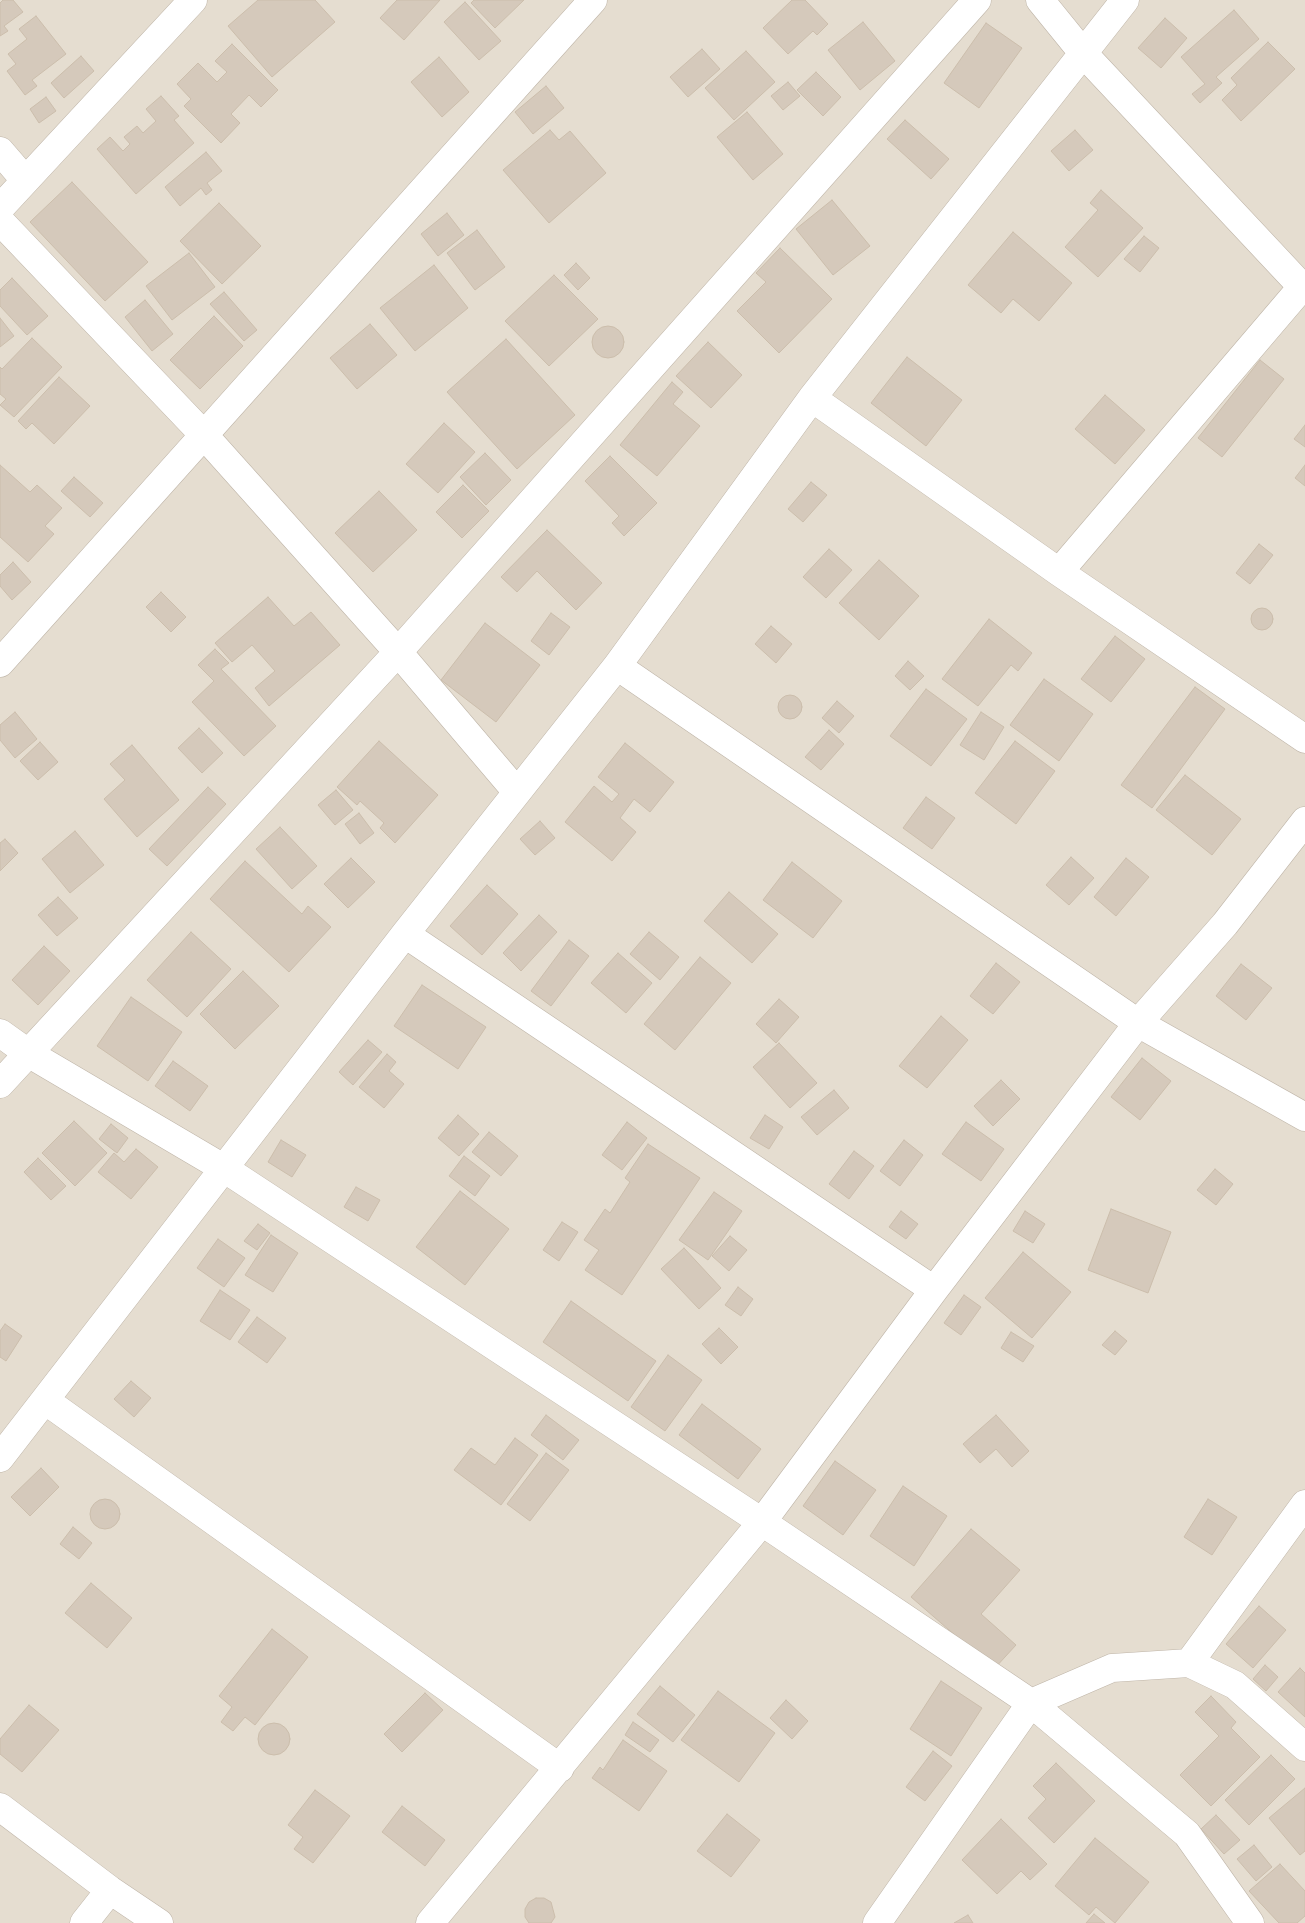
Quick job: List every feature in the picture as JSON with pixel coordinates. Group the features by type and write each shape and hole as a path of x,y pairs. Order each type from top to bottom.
{"street":[{"path":"0,208 193,0"},
{"path":"0,663 593,0"},
{"path":"0,1084 398,652 977,0"},
{"path":"1040,0 1083,53 1304,288 1059,572"},
{"path":"0,1458 46,1401 405,934 617,666 812,398 1125,0"},
{"path":"0,150 26,180"},
{"path":"0,221 203,434 398,652 517,792"},
{"path":"812,398 1059,572 1305,739"},
{"path":"617,666 1138,1022 1305,1117"},
{"path":"430,1923 762,1522 934,1290 1138,1022 1224,924 1305,821"},
{"path":"405,934 934,1290"},
{"path":"0,1034 225,1169 762,1522 1031,1703 1186,1834 1250,1923"},
{"path":"46,1401 560,1768"},
{"path":"1189,1663 1305,1504"},
{"path":"889,1918 1031,1703 1112,1668 1189,1663 1235,1685 1305,1747"},
{"path":"0,1807 110,1890 159,1923"},
{"path":"84,1923 110,1890"}],"shaded area":[{"path":"0,0 1305,0 1305,1923 0,1923"}],"building":[{"path":"3,0 13,0 23,12 4,26 8,31 0,36 0,3"},
{"path":"258,0 315,0 335,22 272,77 228,26"},
{"path":"397,0 440,0 404,40 380,18"},
{"path":"474,0 524,0 495,28 471,3"},
{"path":"792,0 805,0 828,24 817,35 813,31 788,54 763,28"},
{"path":"465,2 501,41 479,60 444,22"},
{"path":"1234,10 1259,39 1216,77 1222,83 1200,103 1192,94 1205,84 1181,57"},
{"path":"36,16 66,54 32,80 37,86 25,95 7,71 16,64 8,54 27,39 19,29"},
{"path":"1165,18 1187,38 1161,68 1138,48"},
{"path":"863,22 895,61 860,90 828,50"},
{"path":"986,23 1022,48 979,108 944,83"},
{"path":"1268,42 1295,69 1241,121 1222,100 1237,85 1231,78"},
{"path":"232,44 278,90 261,107 249,95 231,114 240,123 221,143 184,106 191,99 177,84 198,63 217,82 227,72 215,61"},
{"path":"702,49 720,69 688,97 670,77"},
{"path":"746,51 775,82 734,120 705,88"},
{"path":"81,56 94,71 64,98 51,83"},
{"path":"439,57 469,92 442,117 411,82"},
{"path":"816,72 841,97 823,116 797,90"},
{"path":"788,82 800,96 783,110 771,96"},
{"path":"546,86 564,108 533,134 515,112"},
{"path":"161,96 179,116 174,120 194,143 136,194 97,149 110,137 123,151 130,144 124,137 137,126 143,133 156,121 146,109"},
{"path":"46,97 56,111 39,123 30,109"},
{"path":"747,112 783,154 753,180 717,137"},
{"path":"905,120 949,159 931,179 887,139"},
{"path":"550,130 559,140 570,131 606,173 549,223 503,170"},
{"path":"1075,130 1093,150 1069,171 1051,151"},
{"path":"206,152 222,171 207,183 212,190 206,195 201,188 180,206 165,187"},
{"path":"72,182 148,262 105,301 30,222"},
{"path":"1101,190 1143,228 1098,277 1065,247 1098,210 1090,203"},
{"path":"832,200 870,246 833,275 796,229"},
{"path":"219,203 261,246 222,284 180,241"},
{"path":"447,213 464,235 438,256 421,234"},
{"path":"477,230 505,267 475,290 447,253"},
{"path":"1013,232 1072,283 1039,321 1013,299 1001,313 968,285"},
{"path":"1144,236 1159,248 1140,272 1124,259"},
{"path":"780,248 832,299 779,353 737,311 766,282 756,273"},
{"path":"189,253 215,287 172,320 146,286"},
{"path":"576,263 590,278 578,290 564,275"},
{"path":"434,265 468,308 415,351 380,308"},
{"path":"554,275 598,319 549,366 505,321"},
{"path":"12,278 48,316 27,335 0,306 0,290"},
{"path":"224,292 257,330 244,341 210,304"},
{"path":"145,300 173,334 152,351 125,317"},
{"path":"214,316 243,346 200,389 170,360"},
{"path":"0,318 14,336 0,347"},
{"path":"370,324 397,355 357,389 330,358"},
{"path":"608,326 620,330 624,342 620,354 608,358 596,354 592,342 596,330"},
{"path":"32,338 62,367 14,417 0,405 6,399 0,394 0,367 2,369"},
{"path":"506,339 575,415 517,469 447,392"},
{"path":"708,342 742,375 711,408 676,376"},
{"path":"907,357 962,400 926,446 871,403"},
{"path":"1260,360 1284,379 1222,457 1198,438"},
{"path":"59,377 90,406 54,444 32,423 26,429 18,421"},
{"path":"672,382 683,392 673,404 700,426 657,476 620,445"},
{"path":"1105,395 1145,430 1115,464 1075,429"},
{"path":"444,423 475,452 438,493 406,464"},
{"path":"1305,425 1305,447 1294,439"},
{"path":"485,453 511,480 486,505 460,477"},
{"path":"610,456 657,503 624,536 612,523 619,516 585,481"},
{"path":"0,465 30,492 37,485 62,508 45,526 54,534 28,562 0,537"},
{"path":"1305,465 1305,486 1295,478"},
{"path":"74,477 103,503 90,517 61,491"},
{"path":"811,482 827,495 803,522 788,509"},
{"path":"463,485 489,511 462,538 436,512"},
{"path":"379,491 417,530 373,572 335,533"},
{"path":"547,530 602,583 576,610 537,571 517,592 501,577"},
{"path":"1259,544 1273,555 1250,584 1236,573"},
{"path":"829,549 852,570 826,598 803,577"},
{"path":"879,560 919,596 879,640 839,603"},
{"path":"13,562 31,582 12,600 0,586 0,575"},
{"path":"161,592 186,617 171,632 146,607"},
{"path":"268,597 294,626 311,612 340,645 269,706 255,688 275,671 252,645 232,662 215,643"},
{"path":"1262,608 1270,611 1273,619 1270,627 1262,630 1254,627 1251,619 1254,611"},
{"path":"551,613 570,627 549,655 531,641"},
{"path":"989,619 1032,653 1018,671 1011,665 978,706 942,679"},
{"path":"485,623 540,665 496,722 441,680"},
{"path":"771,626 792,644 776,663 755,644"},
{"path":"1115,636 1145,659 1111,702 1081,679"},
{"path":"215,649 229,663 221,669 276,726 244,756 192,702 214,681 198,665"},
{"path":"908,661 924,676 910,690 895,676"},
{"path":"1044,679 1093,714 1059,761 1010,725"},
{"path":"1195,687 1225,709 1152,808 1121,785"},
{"path":"926,689 967,719 931,766 890,736"},
{"path":"790,695 799,698 802,707 799,716 790,719 781,716 778,707 781,698"},
{"path":"837,701 854,716 839,733 822,718"},
{"path":"15,712 37,739 15,758 0,740 0,725"},
{"path":"981,712 1004,727 984,760 960,745"},
{"path":"199,728 223,753 202,773 178,748"},
{"path":"829,730 844,744 821,770 805,757"},
{"path":"379,741 438,795 395,843 380,828 384,823 360,801 357,805 337,787"},
{"path":"1015,741 1055,771 1016,824 975,793"},
{"path":"40,742 58,762 38,780 20,761"},
{"path":"625,743 674,782 650,812 634,799 620,818 636,832 612,861 565,822 594,786 612,802 619,794 598,777"},
{"path":"132,745 179,800 137,837 104,799 125,780 110,764"},
{"path":"1185,775 1241,819 1212,855 1156,810"},
{"path":"208,787 226,804 167,866 149,849"},
{"path":"336,790 353,810 335,825 318,805"},
{"path":"926,797 955,818 932,849 903,828"},
{"path":"359,813 374,833 360,844 345,824"},
{"path":"540,821 555,838 535,855 520,839"},
{"path":"280,827 317,866 292,889 256,849"},
{"path":"75,831 104,865 70,893 42,859"},
{"path":"5,839 18,853 0,871 0,843"},
{"path":"1071,857 1094,878 1069,905 1046,885"},
{"path":"351,858 375,882 348,908 324,884"},
{"path":"1126,858 1149,877 1116,916 1094,897"},
{"path":"245,861 302,914 308,906 331,927 289,972 210,899"},
{"path":"792,862 842,901 813,938 763,900"},
{"path":"487,885 518,914 482,955 450,926"},
{"path":"729,892 778,934 752,963 704,921"},
{"path":"58,897 78,918 57,936 38,915"},
{"path":"539,915 557,932 521,971 503,953"},
{"path":"191,932 231,969 187,1017 147,980"},
{"path":"649,932 679,957 660,980 630,954"},
{"path":"569,940 589,956 551,1006 531,991"},
{"path":"44,946 70,971 38,1005 12,980"},
{"path":"618,953 652,983 626,1013 591,983"},
{"path":"700,957 731,983 675,1050 644,1024"},
{"path":"996,963 1020,982 993,1014 970,996"},
{"path":"1241,964 1272,988 1246,1020 1216,996"},
{"path":"243,971 279,1006 235,1049 200,1014"},
{"path":"422,985 486,1027 458,1069 394,1026"},
{"path":"131,997 182,1032 148,1081 97,1046"},
{"path":"779,999 799,1017 776,1043 756,1024"},
{"path":"941,1016 968,1040 927,1088 899,1066"},
{"path":"368,1040 382,1052 353,1085 339,1072"},
{"path":"779,1043 817,1083 790,1108 753,1067"},
{"path":"387,1054 396,1062 389,1071 404,1084 384,1108 359,1087"},
{"path":"1142,1058 1171,1081 1140,1120 1111,1097"},
{"path":"173,1061 208,1086 190,1111 155,1086"},
{"path":"1001,1080 1020,1099 993,1126 974,1106"},
{"path":"834,1090 849,1108 817,1135 801,1117"},
{"path":"458,1115 479,1134 459,1156 438,1138"},
{"path":"765,1115 783,1127 769,1149 750,1138"},
{"path":"74,1121 107,1153 75,1186 42,1153"},
{"path":"627,1122 647,1138 622,1170 602,1155"},
{"path":"966,1122 1004,1149 981,1181 942,1154"},
{"path":"111,1124 128,1138 117,1153 99,1139"},
{"path":"489,1132 518,1156 501,1176 472,1152"},
{"path":"281,1140 306,1155 292,1177 268,1162"},
{"path":"904,1140 923,1155 900,1186 880,1171"},
{"path":"648,1144 700,1178 622,1295 585,1270 599,1250 584,1240 605,1209 610,1213 630,1182 625,1178"},
{"path":"136,1149 158,1167 131,1199 98,1172 114,1153 124,1162"},
{"path":"854,1151 874,1166 849,1199 829,1184"},
{"path":"464,1156 490,1176 475,1196 449,1176"},
{"path":"38,1158 66,1186 51,1200 24,1172"},
{"path":"1215,1169 1233,1184 1216,1205 1197,1190"},
{"path":"356,1187 380,1200 368,1221 344,1207"},
{"path":"460,1191 509,1229 465,1285 416,1247"},
{"path":"714,1192 742,1211 708,1260 679,1240"},
{"path":"1111,1209 1171,1232 1148,1293 1088,1270"},
{"path":"901,1211 918,1224 906,1239 889,1227"},
{"path":"1025,1211 1045,1224 1033,1243 1013,1231"},
{"path":"562,1222 578,1232 559,1261 543,1250"},
{"path":"258,1224 270,1233 257,1250 244,1241"},
{"path":"271,1235 298,1253 273,1292 245,1275"},
{"path":"730,1236 747,1250 729,1271 712,1256"},
{"path":"218,1239 245,1258 224,1287 197,1268"},
{"path":"684,1248 721,1288 699,1309 661,1269"},
{"path":"1023,1252 1071,1292 1032,1338 985,1298"},
{"path":"738,1287 753,1299 741,1316 725,1305"},
{"path":"220,1290 250,1310 230,1340 200,1321"},
{"path":"964,1295 981,1307 961,1335 944,1323"},
{"path":"571,1301 656,1361 628,1401 543,1342"},
{"path":"257,1317 286,1338 267,1363 238,1342"},
{"path":"5,1324 22,1336 6,1361 0,1357 0,1331"},
{"path":"719,1328 738,1347 721,1364 702,1344"},
{"path":"1115,1331 1127,1341 1115,1355 1102,1345"},
{"path":"1011,1332 1034,1346 1023,1362 1001,1348"},
{"path":"668,1355 702,1380 665,1431 631,1407"},
{"path":"131,1381 151,1398 134,1417 114,1399"},
{"path":"702,1404 761,1449 738,1479 679,1435"},
{"path":"546,1415 579,1440 563,1460 531,1435"},
{"path":"996,1415 1029,1451 1012,1467 996,1449 980,1463 963,1444"},
{"path":"515,1438 538,1455 501,1505 454,1470 471,1448 495,1465"},
{"path":"546,1453 569,1470 530,1521 507,1504"},
{"path":"835,1461 876,1490 843,1535 803,1506"},
{"path":"41,1468 59,1487 30,1516 11,1497"},
{"path":"903,1486 947,1516 914,1566 870,1536"},
{"path":"105,1499 115,1504 120,1514 115,1524 105,1529 95,1524 90,1514 95,1504"},
{"path":"1208,1499 1237,1517 1212,1555 1184,1537"},
{"path":"73,1527 92,1543 79,1559 60,1544"},
{"path":"971,1529 1020,1570 981,1614 1016,1645 994,1669 911,1597"},
{"path":"91,1583 132,1618 107,1648 65,1613"},
{"path":"1259,1606 1286,1630 1253,1668 1226,1644"},
{"path":"272,1629 308,1657 255,1725 245,1717 233,1731 221,1722 232,1707 219,1696"},
{"path":"1265,1665 1278,1677 1266,1691 1253,1679"},
{"path":"1300,1668 1305,1673 1305,1717 1278,1692"},
{"path":"941,1681 982,1708 951,1756 910,1729"},
{"path":"660,1686 695,1715 673,1742 637,1714"},
{"path":"718,1691 775,1733 739,1782 681,1740"},
{"path":"425,1693 443,1710 402,1752 384,1734"},
{"path":"1211,1696 1236,1722 1231,1728 1260,1757 1211,1806 1180,1775 1219,1736 1195,1712"},
{"path":"786,1700 808,1721 792,1739 770,1718"},
{"path":"29,1705 59,1730 22,1772 0,1754 0,1739"},
{"path":"633,1722 659,1740 650,1752 625,1735"},
{"path":"274,1723 280,1724 285,1728 289,1733 289,1745 285,1750 280,1754 274,1755 268,1754 263,1750 259,1745 258,1739 259,1733 263,1728 268,1724"},
{"path":"623,1740 667,1771 639,1811 592,1778 600,1767 603,1770"},
{"path":"933,1751 952,1766 925,1801 906,1787"},
{"path":"1271,1755 1295,1779 1249,1825 1225,1800"},
{"path":"1056,1763 1095,1801 1054,1843 1028,1818 1046,1799 1033,1786"},
{"path":"1305,1788 1305,1851 1300,1855 1269,1818"},
{"path":"315,1790 350,1816 313,1863 294,1849 303,1837 288,1825"},
{"path":"402,1806 445,1840 425,1866 382,1832"},
{"path":"727,1814 760,1840 731,1877 697,1851"},
{"path":"1216,1815 1240,1840 1224,1854 1201,1829"},
{"path":"1001,1819 1047,1864 1030,1880 1021,1871 997,1894 962,1860"},
{"path":"1095,1838 1149,1882 1115,1923 1096,1907 1089,1915 1055,1886"},
{"path":"1254,1845 1272,1867 1256,1881 1237,1859"},
{"path":"1280,1864 1305,1891 1305,1916 1297,1923 1279,1923 1249,1891"},
{"path":"536,1898 544,1898 551,1902 555,1917 551,1923 529,1923 525,1917 525,1909 529,1902"},
{"path":"1094,1914 1105,1923 1086,1923"},
{"path":"968,1915 973,1923 954,1923"}]}
